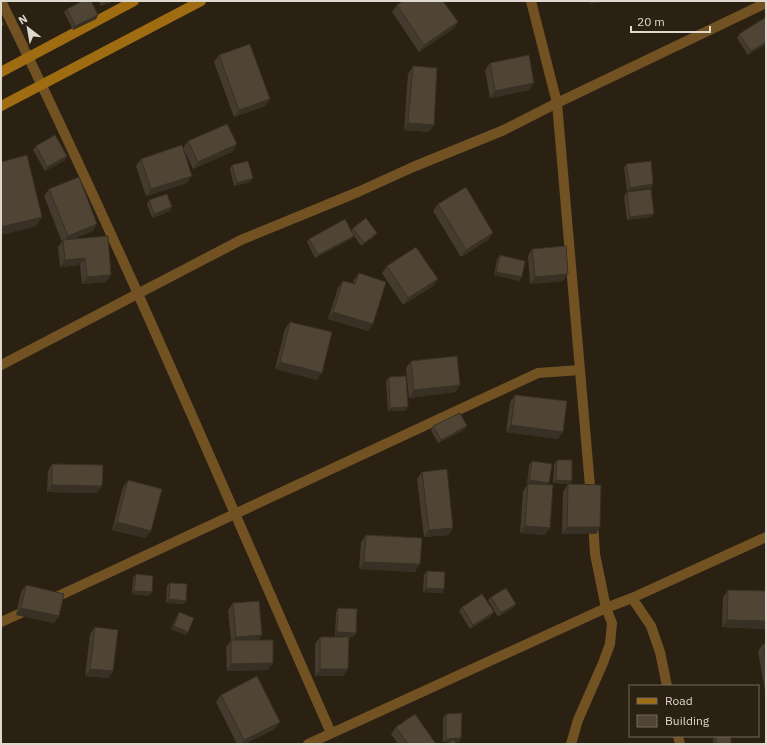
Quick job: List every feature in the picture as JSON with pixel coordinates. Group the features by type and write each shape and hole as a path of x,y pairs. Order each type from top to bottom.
{"street":[{"path":"1,1 42,84 138,294 332,733"},
{"path":"1,72 134,1"},
{"path":"1,106 201,1"},
{"path":"531,1 557,103 595,554 606,608 612,623 610,644 578,720 571,744"},
{"path":"1,365 241,240 504,130 766,3"},
{"path":"1,622 538,373 580,370"},
{"path":"308,744 766,537"},
{"path":"632,598 651,626 660,652 667,685"}],"building":[{"path":"83,1 91,1 98,15 75,26 67,9"},
{"path":"403,1 443,1 458,22 424,45 397,5"},
{"path":"766,17 766,42 751,51 739,34"},
{"path":"1,18 4,25 1,26"},
{"path":"250,44 270,99 239,110 219,55"},
{"path":"529,55 534,83 495,91 490,63"},
{"path":"413,66 437,68 434,125 408,123"},
{"path":"227,124 237,144 198,162 188,141"},
{"path":"55,135 67,156 47,167 36,146"},
{"path":"182,145 192,176 151,189 141,159"},
{"path":"27,155 42,217 1,227 1,162"},
{"path":"248,161 253,178 237,183 232,165"},
{"path":"651,161 653,184 630,188 626,164"},
{"path":"79,177 97,224 68,236 49,189"},
{"path":"466,187 493,233 466,250 438,204"},
{"path":"651,189 654,214 630,217 627,192"},
{"path":"167,194 172,207 154,214 149,200"},
{"path":"366,218 377,233 364,243 353,228"},
{"path":"345,219 354,236 318,255 309,239"},
{"path":"108,236 111,275 87,277 85,258 65,260 63,240"},
{"path":"566,246 568,274 535,277 532,249"},
{"path":"416,247 438,279 408,298 387,266"},
{"path":"500,255 525,261 522,277 496,272"},
{"path":"359,273 386,282 373,324 333,312 343,281 355,284"},
{"path":"290,322 332,332 322,373 280,362"},
{"path":"457,356 460,385 414,390 411,361"},
{"path":"406,376 408,407 390,408 389,377"},
{"path":"515,395 567,401 563,432 511,425"},
{"path":"460,413 467,426 441,440 433,426"},
{"path":"557,460 572,460 572,481 556,480"},
{"path":"532,461 552,464 549,483 529,480"},
{"path":"52,464 103,465 102,486 52,485"},
{"path":"447,469 453,528 429,530 422,472"},
{"path":"128,480 162,489 151,531 117,522"},
{"path":"528,484 553,485 550,528 525,526"},
{"path":"568,484 601,485 600,527 567,527"},
{"path":"366,535 422,538 420,564 364,562"},
{"path":"427,571 445,572 444,589 426,588"},
{"path":"136,574 153,576 152,592 134,591"},
{"path":"170,583 187,584 186,601 169,599"},
{"path":"26,585 64,594 59,616 21,608"},
{"path":"506,588 516,604 501,613 491,597"},
{"path":"728,590 766,591 766,621 727,620"},
{"path":"482,594 494,612 473,625 462,607"},
{"path":"259,601 262,635 236,637 233,603"},
{"path":"338,608 357,609 356,633 337,632"},
{"path":"179,612 194,618 188,632 174,626"},
{"path":"95,627 118,630 113,671 90,669"},
{"path":"320,637 349,637 348,669 320,669"},
{"path":"231,640 273,640 273,663 231,664"},
{"path":"763,644 766,644 766,660"},
{"path":"257,676 280,722 244,740 221,695"},
{"path":"462,713 461,738 446,739 446,714"},
{"path":"415,714 436,744 408,744 396,727"},
{"path":"716,737 731,737 731,744 716,744"},
{"path":"454,740 456,744 446,744"}]}
